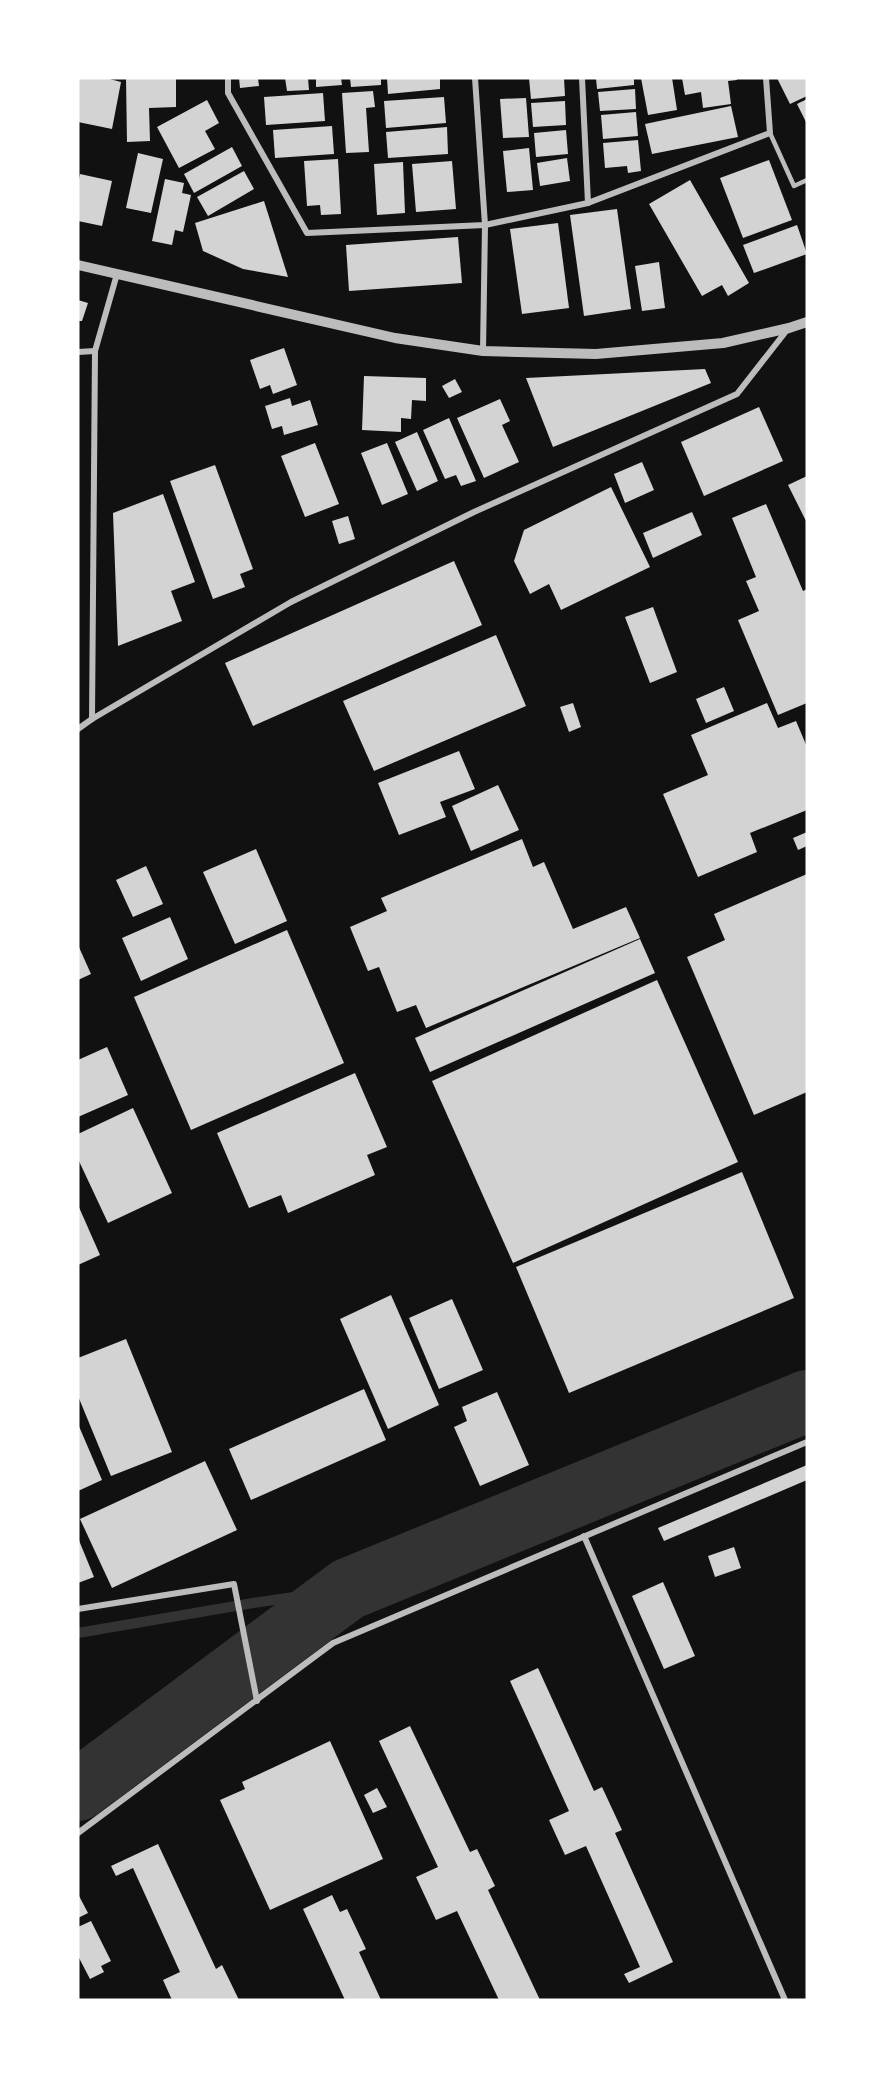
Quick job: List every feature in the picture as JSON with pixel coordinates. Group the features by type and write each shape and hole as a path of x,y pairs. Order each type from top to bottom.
{"street":[{"path":"228,78 228,93 307,233 485,225 588,203 770,133 766,78"},
{"path":"475,78 485,225 483,351"},
{"path":"582,78 588,203"},
{"path":"78,265 395,338 483,351 596,354 723,343 807,322"},
{"path":"92,718 95,351 117,274"},
{"path":"78,729 92,718 291,602 474,512 737,394 789,328"},
{"path":"78,352 95,351"},
{"path":"78,1833 333,1643 807,1442"},
{"path":"584,1536 785,2000"},
{"path":"78,1609 234,1584 257,1701"}],"lane":[{"path":"770,133 794,186 807,180"}],"building":[{"path":"78,78 106,78 121,82 112,129 78,122"},
{"path":"126,78 176,78 176,107 149,108 150,141 127,142"},
{"path":"239,78 258,78 259,86 240,88"},
{"path":"285,78 308,78 309,90 287,91"},
{"path":"316,78 341,78 342,85 316,87"},
{"path":"350,78 381,78 381,85 351,87"},
{"path":"387,78 440,78 440,89 388,94"},
{"path":"529,78 564,78 565,96 531,99"},
{"path":"596,78 634,78 634,85 597,89"},
{"path":"641,78 672,78 677,110 648,115"},
{"path":"682,78 737,78 737,80 728,81 731,104 703,108 701,92 685,95"},
{"path":"777,78 807,78 807,96 790,104"},
{"path":"635,89 636,109 600,111 598,92"},
{"path":"373,91 375,107 366,108 369,152 346,153 342,93"},
{"path":"323,93 325,121 266,125 264,97"},
{"path":"444,97 446,123 386,128 384,101"},
{"path":"526,98 529,137 503,138 500,99"},
{"path":"807,99 807,124 797,104"},
{"path":"207,100 219,123 205,131 215,149 179,168 157,127"},
{"path":"565,101 566,125 533,127 531,103"},
{"path":"731,106 738,137 652,154 645,124"},
{"path":"636,112 638,136 603,139 601,115"},
{"path":"332,126 334,154 275,158 273,130"},
{"path":"447,127 448,154 388,158 386,132"},
{"path":"566,130 568,154 536,157 534,133"},
{"path":"638,140 641,171 628,173 627,166 605,168 603,143"},
{"path":"232,147 242,166 194,193 184,174"},
{"path":"529,148 533,190 507,192 503,151"},
{"path":"138,153 163,159 151,213 126,208"},
{"path":"567,158 570,181 540,186 537,163"},
{"path":"338,159 341,214 321,215 320,205 307,206 304,161"},
{"path":"769,160 792,220 743,238 720,178"},
{"path":"452,161 456,209 416,212 412,164"},
{"path":"403,162 405,213 377,215 374,164"},
{"path":"244,171 254,189 208,216 197,197"},
{"path":"80,174 112,181 102,226 78,221"},
{"path":"165,179 184,183 182,193 191,195 183,232 175,230 172,245 152,241"},
{"path":"690,180 749,283 728,296 722,285 702,296 649,204"},
{"path":"264,201 288,277 243,269 203,251 195,223"},
{"path":"617,209 631,309 584,316 570,215"},
{"path":"558,223 569,308 522,314 510,229"},
{"path":"797,225 807,254 754,273 743,245"},
{"path":"458,237 462,283 349,291 346,245"},
{"path":"659,262 665,308 642,311 635,266"},
{"path":"78,300 88,303 82,321 78,321"},
{"path":"284,348 297,385 273,394 270,385 260,389 250,360"},
{"path":"705,369 711,383 553,447 526,378"},
{"path":"364,376 426,378 426,401 412,400 411,419 401,418 401,432 362,430"},
{"path":"455,379 462,392 449,398 442,386"},
{"path":"290,398 292,406 310,400 318,425 284,435 282,426 272,429 265,406"},
{"path":"500,399 510,421 502,425 519,462 484,478 457,418"},
{"path":"759,407 783,461 704,496 681,442"},
{"path":"449,418 476,481 461,486 456,475 445,479 423,430"},
{"path":"417,432 438,481 417,491 395,442"},
{"path":"315,443 339,504 305,517 281,456"},
{"path":"387,443 408,494 382,505 361,453"},
{"path":"642,462 654,490 625,503 614,474"},
{"path":"215,465 253,569 240,574 245,587 213,599 170,481"},
{"path":"807,476 807,523 788,485"},
{"path":"611,487 650,567 561,610 549,584 530,594 514,561 524,530"},
{"path":"163,494 195,582 171,591 182,621 118,646 113,513"},
{"path":"766,504 803,591 807,589 807,703 778,715 738,620 759,611 746,581 756,577 732,518"},
{"path":"692,512 702,535 653,558 643,533"},
{"path":"348,516 355,539 339,544 332,521"},
{"path":"454,561 482,625 253,726 225,663"},
{"path":"653,607 677,672 650,683 625,617"},
{"path":"496,635 526,706 374,771 343,701"},
{"path":"724,687 734,711 706,723 696,699"},
{"path":"573,703 581,727 569,732 560,707"},
{"path":"767,703 778,728 796,721 807,747 807,810 750,833 757,852 698,877 663,794 708,775 691,735"},
{"path":"459,751 475,789 440,802 446,817 399,835 378,783"},
{"path":"498,785 519,830 471,851 452,806"},
{"path":"807,832 807,846 798,850 793,838"},
{"path":"522,839 533,867 544,862 573,929 626,907 640,938 426,1028 416,1005 397,1012 379,967 368,971 350,927 387,911 381,898"},
{"path":"256,849 287,921 235,944 203,872"},
{"path":"146,866 163,904 133,917 116,880"},
{"path":"807,874 807,1092 754,1115 687,957 725,940 714,914"},
{"path":"170,917 188,959 141,981 122,938"},
{"path":"287,930 344,1063 191,1130 134,997"},
{"path":"640,939 655,973 430,1072 415,1038"},
{"path":"78,945 91,974 78,980"},
{"path":"657,980 738,1162 513,1263 432,1081"},
{"path":"107,1047 128,1095 78,1117 78,1060"},
{"path":"355,1073 387,1147 367,1155 375,1175 288,1213 281,1195 249,1208 217,1133"},
{"path":"133,1108 172,1193 108,1223 78,1159 78,1134"},
{"path":"742,1172 794,1298 569,1393 516,1267"},
{"path":"78,1205 100,1255 78,1265"},
{"path":"391,1295 439,1405 388,1429 340,1319"},
{"path":"452,1299 483,1370 439,1389 409,1318"},
{"path":"126,1339 172,1452 111,1476 78,1396 78,1358"},
{"path":"364,1389 386,1440 251,1500 229,1449"},
{"path":"497,1392 529,1465 480,1486 454,1427 467,1421 462,1407"},
{"path":"78,1424 102,1480 78,1491"},
{"path":"205,1461 237,1530 112,1588 80,1519"},
{"path":"807,1465 807,1480 664,1541 658,1528"},
{"path":"78,1538 94,1577 78,1583"},
{"path":"734,1547 741,1568 715,1577 708,1556"},
{"path":"663,1582 695,1656 664,1669 632,1596"},
{"path":"538,1668 594,1791 602,1787 622,1830 615,1833 673,1962 629,1983 624,1974 640,1967 586,1846 565,1855 549,1820 569,1811 510,1681"},
{"path":"410,1726 470,1852 477,1849 495,1886 488,1890 540,2000 499,2000 457,1911 436,1920 416,1877 438,1867 379,1741"},
{"path":"330,1741 383,1859 270,1910 220,1800 245,1789 242,1782"},
{"path":"377,1788 387,1807 373,1813 364,1795"},
{"path":"158,1844 216,1969 222,1965 239,2000 172,2000 163,1980 180,1972 133,1868 116,1876 111,1866"},
{"path":"78,1894 88,1913 78,1918"},
{"path":"332,1895 340,1912 347,1909 366,1949 359,1952 381,2000 345,2000 303,1909"},
{"path":"91,1921 111,1961 101,1966 104,1972 90,1979 78,1956 78,1927"}],"waterway":[{"path":"78,1790 348,1589 807,1401"},
{"path":"78,1633 348,1589"}]}
